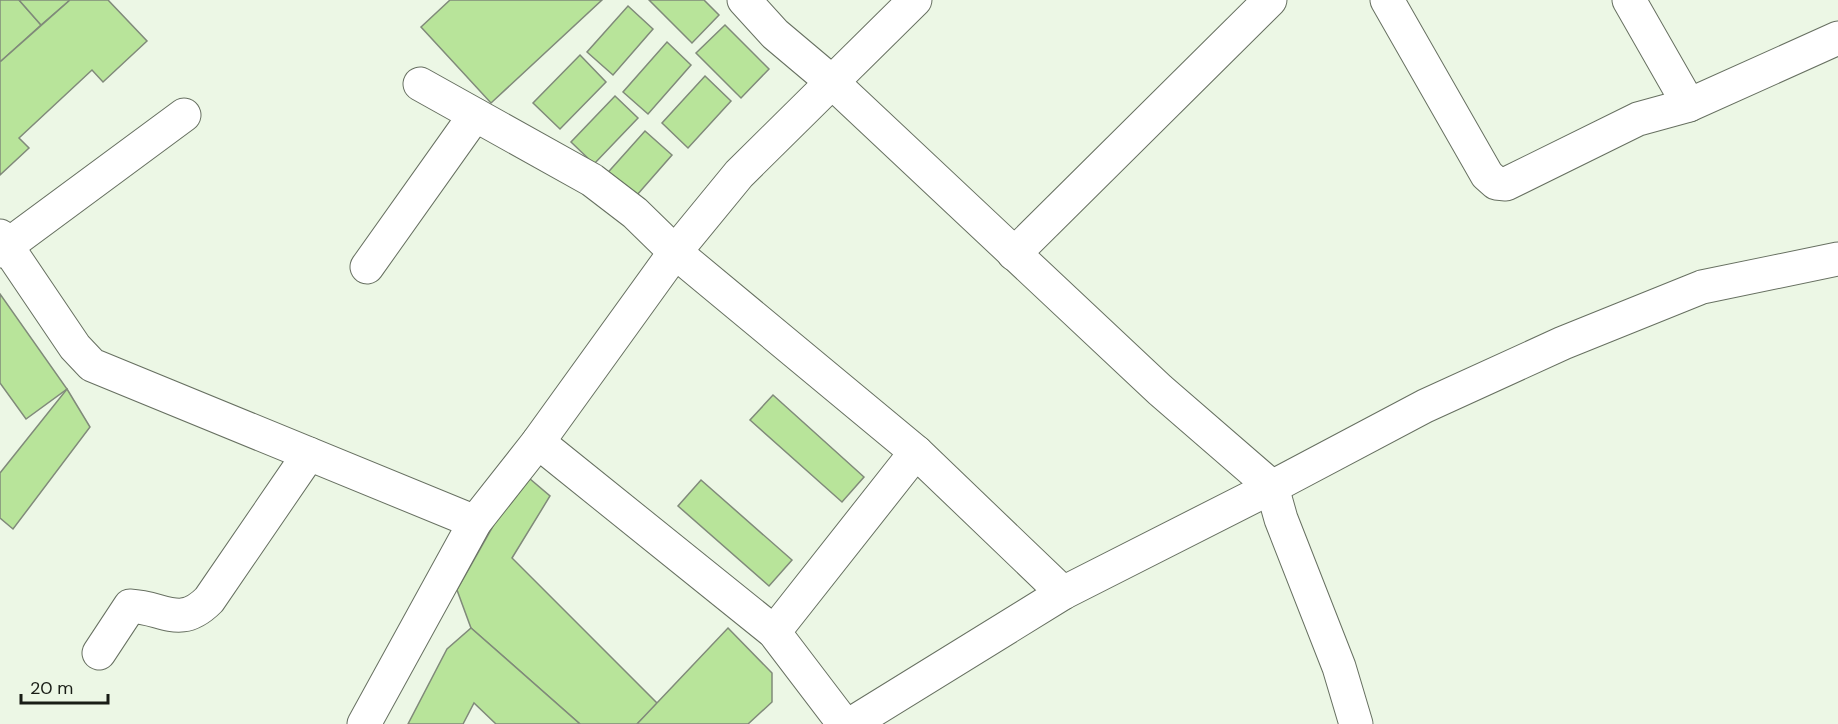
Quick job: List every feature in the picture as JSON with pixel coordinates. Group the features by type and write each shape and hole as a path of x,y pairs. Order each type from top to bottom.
{"street":[{"path":"744,0 775,34 832,82 1160,390 1272,487 1281,519 1339,667 1356,724"},
{"path":"364,724 475,522 538,442 675,252 739,174 915,0"},
{"path":"1014,254 1270,0"},
{"path":"1387,0 1488,175 1496,183 1506,184 1638,119 1689,105 1838,38"},
{"path":"1629,0 1689,105"},
{"path":"420,84 592,180 635,213 675,252 916,452 1063,593"},
{"path":"184,115 2,244 75,347 92,365 475,522"},
{"path":"367,267 475,115"},
{"path":"851,724 1063,593 1425,406 1563,342 1702,287 1838,259"},
{"path":"538,442 774,632 844,724"},
{"path":"774,632 916,452"},
{"path":"99,653 130,606 178,616 197,612 209,600 309,454"}],"building":[{"path":"0,0 19,0 41,25 0,62"},
{"path":"19,0 70,0 41,25"},
{"path":"70,0 108,0 147,41 103,82 92,70 19,138 29,148 0,175 0,62"},
{"path":"450,0 602,0 491,103 421,27"},
{"path":"649,0 704,0 719,15 692,43"},
{"path":"628,6 653,29 613,75 587,52"},
{"path":"725,25 769,69 741,98 696,53"},
{"path":"667,42 691,65 648,114 623,92"},
{"path":"580,55 606,82 560,129 533,103"},
{"path":"705,76 731,101 688,148 662,123"},
{"path":"615,96 638,118 594,164 571,142"},
{"path":"645,131 672,155 630,203 603,178"},
{"path":"0,294 67,389 26,419 0,383"},
{"path":"67,389 90,427 13,529 0,518 0,473"},
{"path":"773,395 864,477 842,502 750,420"},
{"path":"523,473 550,496 512,558 658,704 637,724 580,724 471,628 457,590"},
{"path":"701,480 792,560 769,586 678,506"},
{"path":"471,628 580,724 496,724 474,703 463,724 408,724 447,649"},
{"path":"728,628 772,673 772,702 748,724 637,724"}]}
